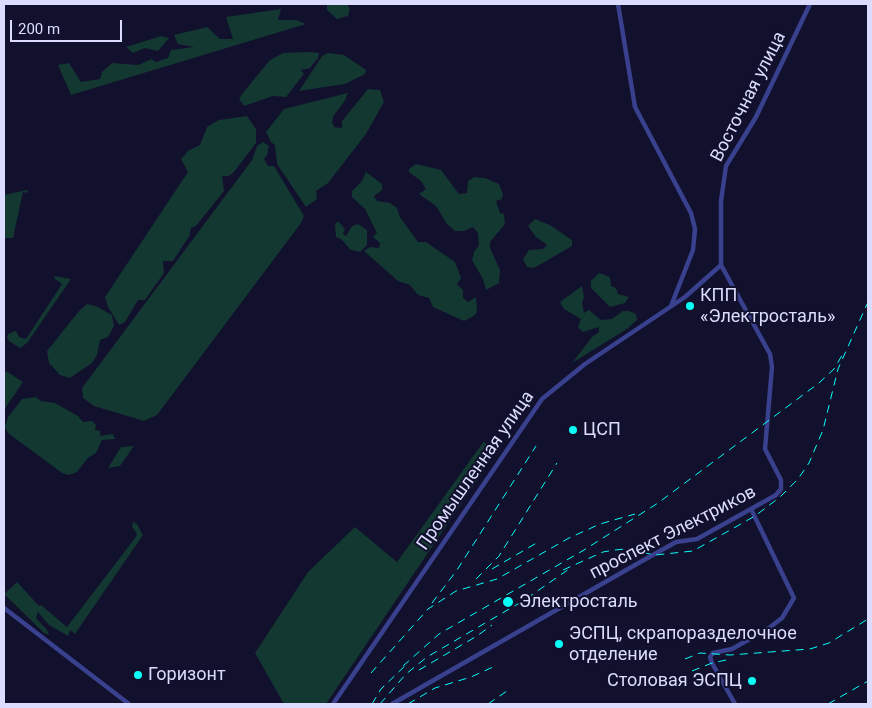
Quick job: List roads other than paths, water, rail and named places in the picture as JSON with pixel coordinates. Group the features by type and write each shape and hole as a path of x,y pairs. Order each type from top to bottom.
{"street":[{"path":"618,4 635,107 691,213 695,229 693,250 670,307"},
{"name":"Восточная улица","path":"721,265 721,201 726,166 756,117 810,4"},
{"name":"Промышленная улица","path":"333,704 542,399 584,364 684,297 721,265"},
{"name":"проспект Электриков","path":"392,704 647,558 676,542 697,539 776,495 781,489 781,480 765,449 772,367 765,343 721,265"},
{"path":"735,704 710,657 713,653 732,649 769,628 782,618 794,598 793,592 751,509"},
{"path":"4,608 129,704"}],"railway":[{"path":"563,570 603,552 614,550 626,549 655,555 693,551 755,516 780,497 798,479 809,463 823,430 838,369 868,302"},
{"path":"403,666 439,634 584,550 658,503 819,383 834,369 844,352"},
{"path":"432,603 457,570 536,446"},
{"path":"476,579 499,556 557,463"},
{"path":"371,673 428,609 456,591 497,579 569,538 600,524 635,514"},
{"path":"492,569 540,541"},
{"path":"380,704 406,674 427,657 523,601 569,569"},
{"path":"685,659 700,653 730,655 810,649 829,643 868,619"},
{"path":"419,670 492,625"},
{"path":"692,671 712,663 731,659"},
{"path":"372,704 381,689 408,663"},
{"path":"408,704 435,688 471,677 493,667"},
{"path":"828,704 868,681"},
{"path":"488,704 507,691"}],"place":[{"name":"КПП «Электросталь»","path":"690,306"},
{"name":"ЦСП","path":"573,430"},
{"name":"Электросталь","path":"508,602"},
{"name":"ЭСПЦ, скрапоразделочное отделение","path":"559,644"},
{"name":"Горизонт","path":"138,675"},
{"name":"Столовая ЭСПЦ","path":"752,681"}]}
